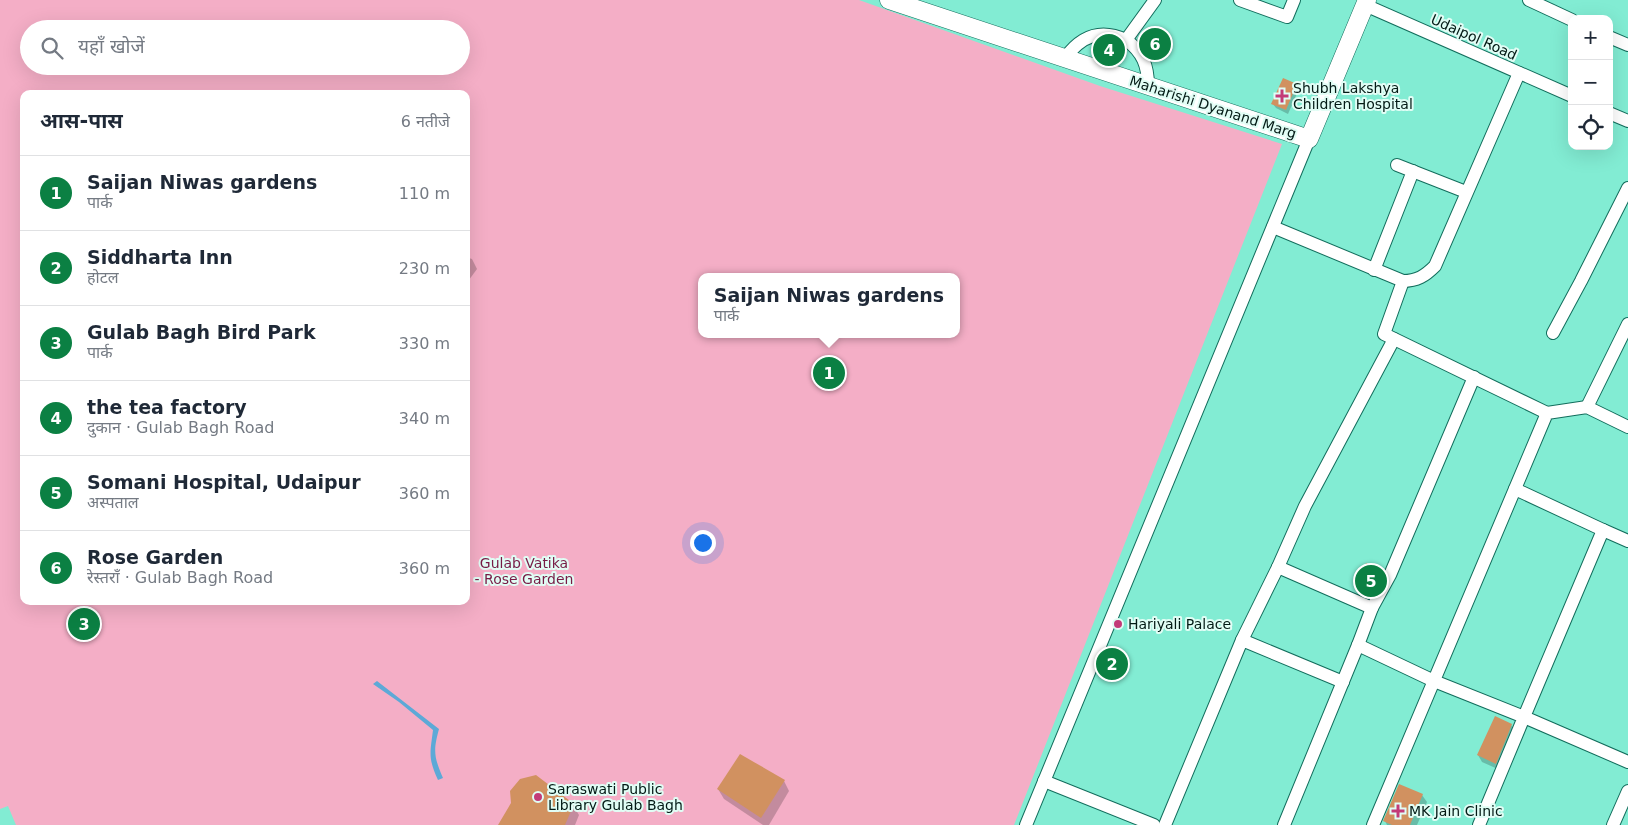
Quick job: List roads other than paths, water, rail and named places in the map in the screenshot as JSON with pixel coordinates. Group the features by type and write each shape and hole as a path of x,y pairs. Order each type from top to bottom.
{"main road":[{"name":"Maharishi Dyanand Marg","path":"889,0 1309,139"},
{"path":"1309,139 1366,3"}],"street":[{"path":"1126,40 1155,0"},
{"path":"1240,0 1287,18 1294,0"},
{"path":"1528,0 1568,18"},
{"name":"Udaipol Road","path":"1366,3 1568,94"},
{"path":"1065,58 1074,46 1087,37 1112,35 1126,40 1143,57 1148,73 1148,86"},
{"path":"1613,39 1628,45"},
{"path":"1273,227 1403,281 1414,281 1424,276 1435,266 1519,73"},
{"path":"1613,114 1628,121"},
{"path":"1026,825 1309,139"},
{"path":"1397,165 1466,192"},
{"path":"1374,270 1413,172"},
{"path":"1553,333 1628,188"},
{"path":"1403,281 1384,334 1547,413 1587,407 1628,427"},
{"path":"1587,407 1628,324"},
{"path":"1165,825 1242,640 1305,506 1394,339"},
{"path":"1284,825 1372,608 1390,575 1474,377"},
{"path":"1373,825 1547,413"},
{"path":"1515,489 1628,541"},
{"path":"1479,825 1604,530"},
{"path":"1278,566 1372,608"},
{"path":"1242,640 1342,682"},
{"path":"1358,645 1434,681 1628,762"},
{"path":"1044,781 1154,825"},
{"path":"1613,825 1628,791"}],"water":[{"path":"377,681 439,729 435,754 443,778 438,780 431,761 433,730 399,702 373,684"}],"place":[{"name":"Rose Garden","path":"1155,44"},
{"name":"the tea factory","path":"1109,50"},
{"name":"Shubh Lakshya Children Hospital","path":"1282,96"},
{"name":"Saijan Niwas gardens","path":"829,373"},
{"name":"Somani Hospital, Udaipur","path":"1371,581"},
{"name":"Gulab Bagh Bird Park","path":"84,624"},
{"name":"Hariyali Palace","path":"1118,624"},
{"name":"Siddharta Inn","path":"1112,664"},
{"name":"Saraswati Public Library Gulab Bagh","path":"538,797"},
{"name":"MK Jain Clinic","path":"1398,811"}],"park label":[{"name":"Gulab Vatika - Rose Garden","path":"524,572"}]}
